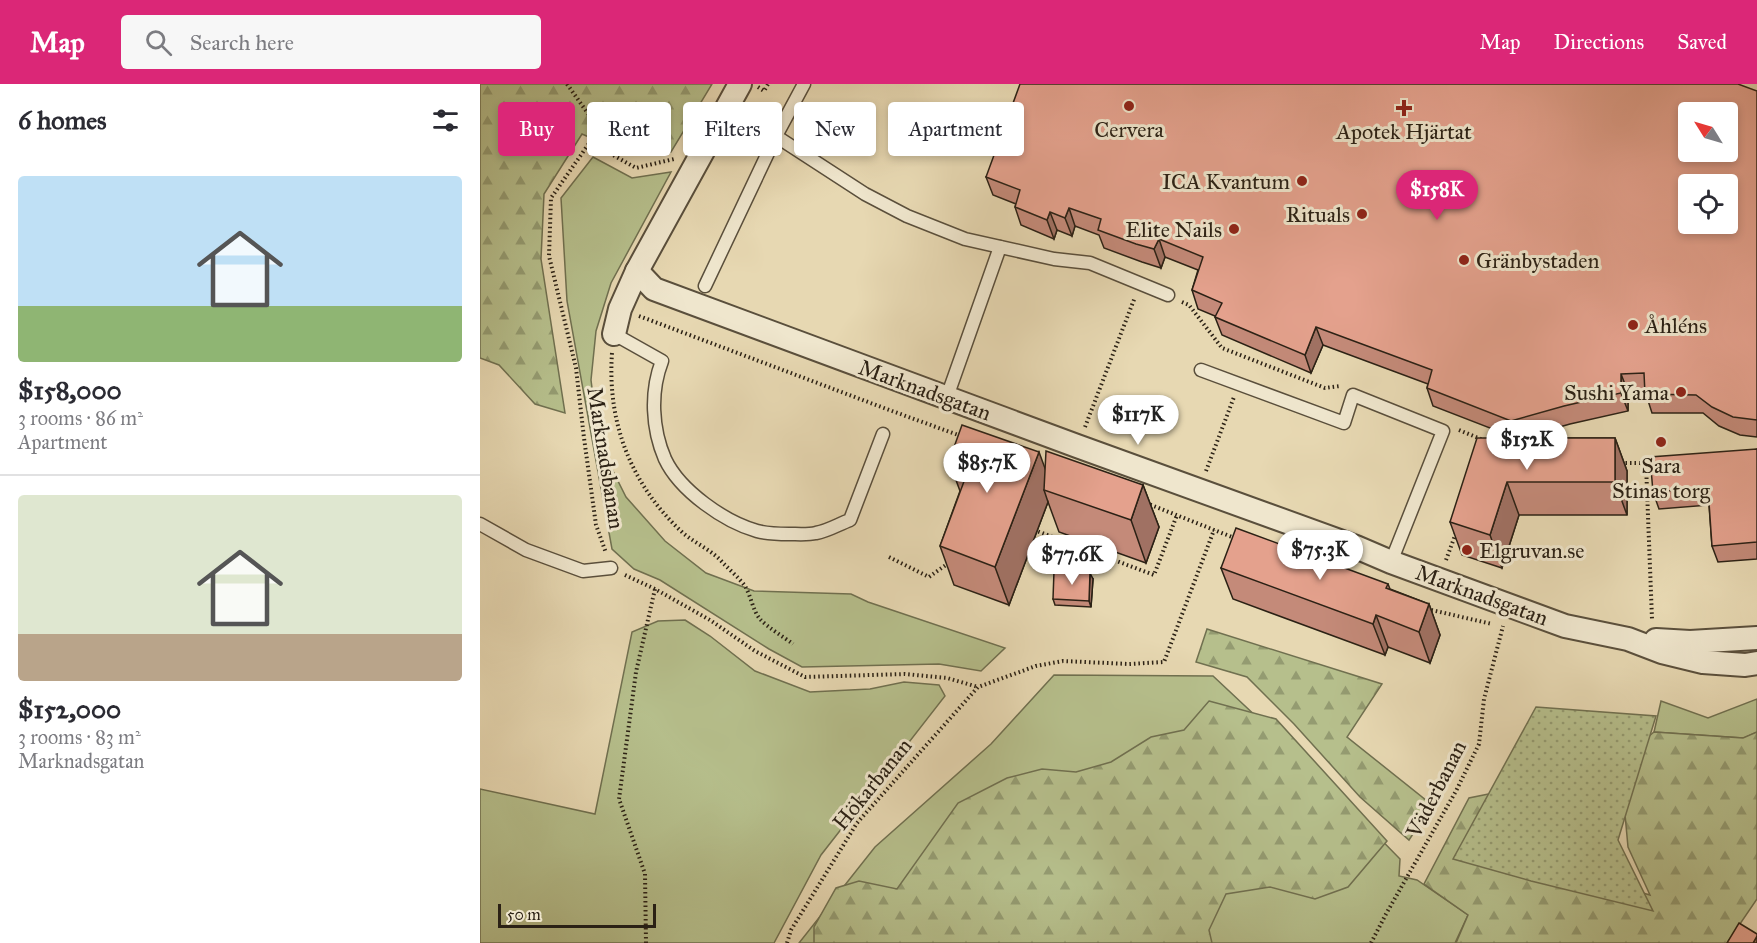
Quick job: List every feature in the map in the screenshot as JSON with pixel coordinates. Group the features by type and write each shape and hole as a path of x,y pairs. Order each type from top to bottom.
{"street":[{"path":"730,102 740,84"},
{"path":"614,334 620,309 637,271 700,156"},
{"name":"Marknadsgatan","path":"637,271 654,289 1565,626 1628,639 1690,642 1757,638"},
{"name":"Marknadsgatan","path":"1628,639 1662,652 1703,662 1745,665 1757,663"}],"lane":[{"path":"782,125 804,84"},
{"path":"782,140 865,194 907,216 965,239 1054,258 1090,263 1168,295"},
{"path":"705,286 767,156"},
{"path":"947,398 1000,247"},
{"path":"614,334 662,361 654,391 657,432 666,460 681,482 702,503 736,523 756,531 770,534 815,534 850,520 883,434"},
{"path":"1201,370 1344,423 1353,395 1443,431 1391,562"},
{"path":"480,524 526,550 583,571 611,568"}],"path":[{"path":"567,84 587,112"},
{"name":"Marknadsbanan","path":"587,146 551,198 549,256 576,368 596,525 611,568"},
{"path":"615,156 636,168 674,160 680,151"},
{"path":"1077,446 1140,284"},
{"path":"1168,295 1189,305 1222,348 1325,388 1343,386"},
{"path":"620,309 968,438"},
{"path":"1187,520 1239,384"},
{"path":"1454,428 1491,443"},
{"path":"1612,463 1658,463"},
{"path":"1646,464 1652,625"},
{"path":"1144,502 1247,543"},
{"path":"1024,526 1154,575 1177,515"},
{"path":"1439,558 1446,561 1458,528"},
{"path":"611,568 655,589 710,620 755,651 805,677 905,674 947,678 978,687 1036,666 1063,661 1130,664 1164,662 1214,530"},
{"path":"889,557 929,577 949,564 951,557"},
{"path":"646,943 645,874 619,799 636,672 655,589"},
{"name":"Väderbanan","path":"1371,943 1456,791 1479,744 1484,699 1510,605"},
{"path":"1421,607 1503,627"},
{"name":"Hökarbanan","path":"787,943 791,930 857,823 978,687"}],"green space":[{"path":"480,84 712,84 701,102 683,102 683,132 671,152 671,102 587,102 587,136 582,134 575,145 575,102 498,102 498,156 568,156 544,194 541,259 565,413 535,404 499,365 480,358"},
{"path":"593,157 632,178 671,172 611,283 596,331 591,380 599,443 626,497 665,541 706,573 754,591 851,594 868,602 1005,648 981,671 939,664 802,667 769,649 660,580 634,569 612,549 567,301 561,198"},
{"path":"685,620 755,671 810,692 870,689 904,682 939,685 945,696 821,855 774,943 480,943 480,789 595,814 632,632 658,621"},
{"path":"1207,629 1382,684 1347,737 1432,805 1409,840 1360,797 1294,724 1247,677 1196,662"},
{"path":"1054,675 1213,676 1309,766 1400,859 1399,876 1417,880 1468,915 1455,943 799,943 875,847 991,744"},
{"path":"1757,699 1757,732 1744,738 1654,732 1661,701 1708,718"},
{"path":"1209,701 1276,719 1387,841 1348,887 1315,899 1270,887 1226,894 1209,930 1212,943 814,943 814,927 836,888 859,881 897,889 958,803 1007,778 1042,769 1076,772 1111,762 1151,737 1184,730"},
{"path":"1536,707 1656,716 1618,840 1653,911 1453,859"},
{"path":"1654,732 1743,738 1757,732 1757,899 1727,943 1456,943 1468,915 1424,884 1469,798 1513,789 1615,885 1650,895 1628,847 1620,760"}],"building":[{"name":"Gränbystaden","path":"1020,84 1738,84 1757,91 1757,420 1733,417 1712,407 1696,395 1645,394 1644,373 1621,374 1621,393 1511,421 1427,388 1432,370 1316,327 1305,355 1215,317 1222,303 1192,290 1203,257 1159,239 1154,249 1136,244 1098,230 1101,219 1069,208 1065,218 1050,212 1047,220 1015,207 1020,190 986,177 994,156 1024,156 1024,102 1013,102"},
{"path":"962,425 1039,452 995,567 940,546 969,468 949,461"},
{"path":"1477,438 1615,438 1615,482 1507,482 1490,535 1450,522"},
{"path":"1757,449 1757,542 1712,546 1708,488 1653,492 1650,457"},
{"path":"1046,451 1143,485 1131,520 1044,490"},
{"path":"1236,528 1388,584 1386,588 1429,604 1419,632 1376,615 1373,624 1221,568"},
{"path":"1054,571 1090,573 1089,601 1053,599"},
{"path":"1739,923 1757,934 1753,943 1727,943"}],"place":[{"name":"Cervera","path":"1129,106"},
{"name":"Apotek Hjärtat","path":"1404,108"},
{"name":"ICA Kvantum","path":"1302,181"},
{"name":"Rituals","path":"1362,214"},
{"name":"Elite Nails","path":"1234,229"},
{"name":"Gränbystaden","path":"1464,260"},
{"name":"Åhléns","path":"1633,325"},
{"name":"Sushi Yama","path":"1681,392"},
{"name":"Sara Stinas torg","path":"1661,442"},
{"name":"Elgruvan.se","path":"1467,550"}]}
